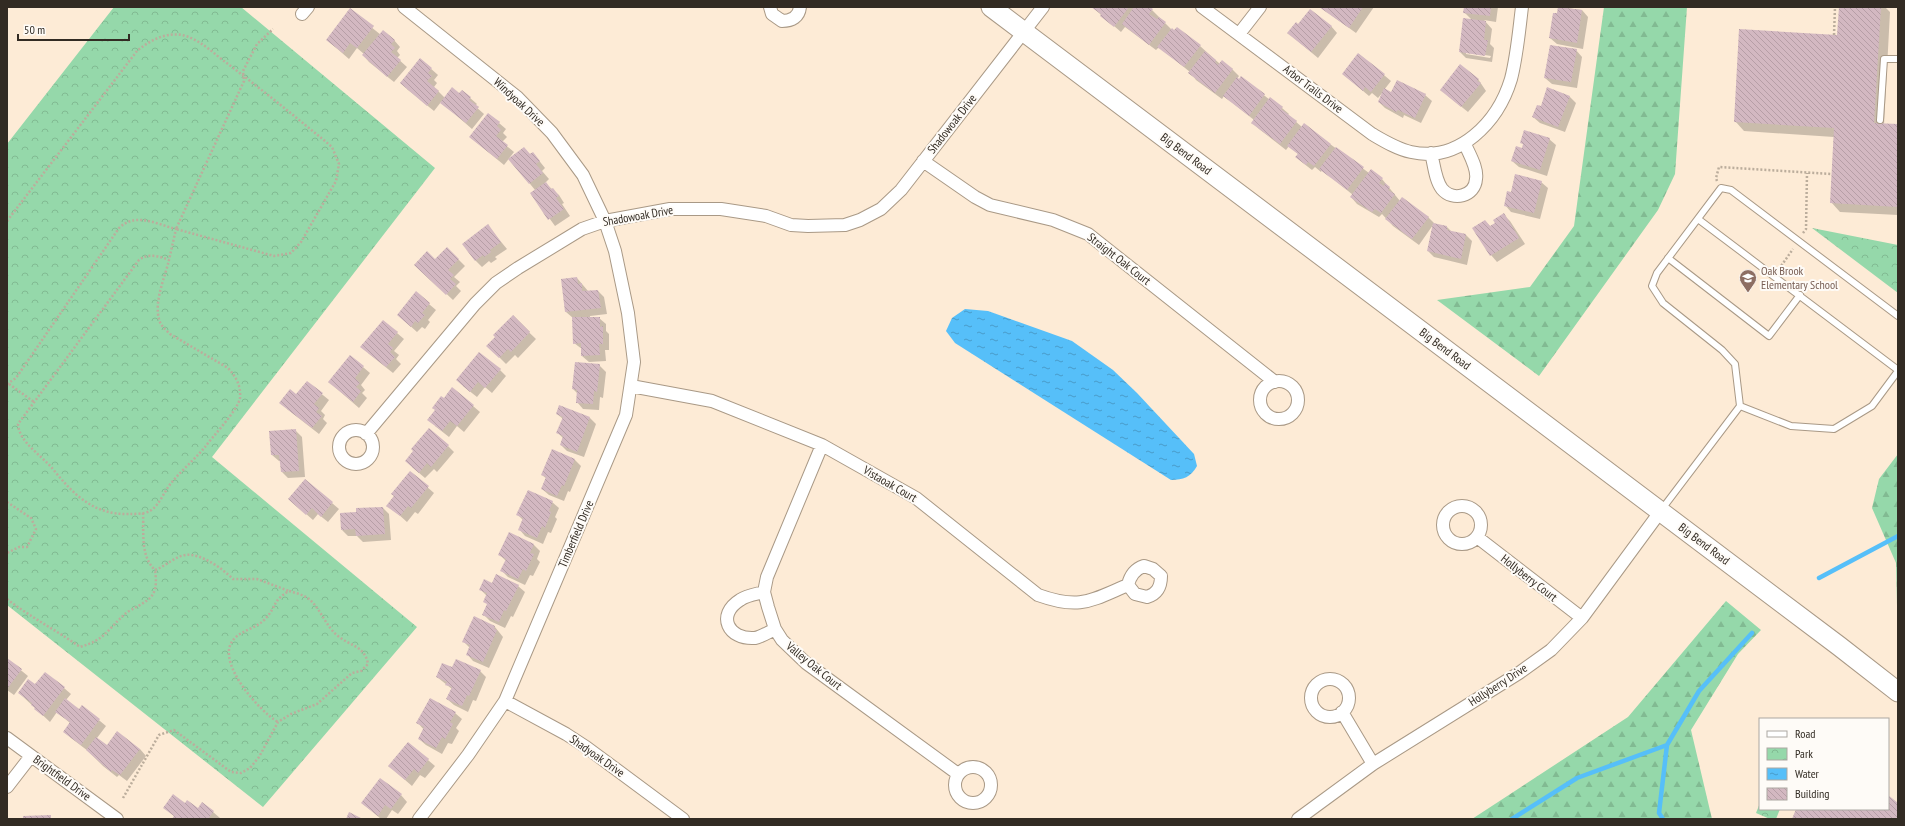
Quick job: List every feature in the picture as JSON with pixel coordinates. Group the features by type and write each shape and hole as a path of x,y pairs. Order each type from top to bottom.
{"main road":[{"name":"Big Bend Road","path":"991,7 1809,623 1898,692"}],"street":[{"name":"Windyoak Drive","path":"404,7 517,97 552,132 583,175 605,221"},
{"path":"770,7 772,14 782,22 793,20 798,14 800,7"},
{"path":"1024,32 1044,7"},
{"name":"Arbor Trails Drive","path":"1202,7 1372,134 1396,147 1411,152 1431,153 1449,150 1465,144 1482,129 1493,116 1503,98 1515,62 1522,7"},
{"path":"1239,34 1260,7"},
{"name":"Shadowoak Drive","path":"366,434 456,325 496,284 518,268 582,229 605,221 670,209 721,209 766,216 791,225 808,226 845,224 860,220 881,209 900,190 1024,32"},
{"path":"1431,153 1441,188 1452,196 1462,196 1473,189 1476,180 1476,173 1465,144"},
{"name":"Straight Oak Court","path":"923,161 975,197 990,205 1053,220 1088,234 1275,382"},
{"name":"Timberfield Drive","path":"419,819 468,755 505,701 626,415 634,362 628,313 615,251 605,221"},
{"name":"Vistaoak Court","path":"631,386 712,401 822,444 916,498 1038,594 1055,601 1071,604 1091,601 1128,585"},
{"path":"775,629 756,638 740,637 732,632 727,623 730,608 739,601 764,592 767,577 822,444"},
{"name":"Hollyberry Drive","path":"1298,819 1373,764 1519,673 1551,650 1582,618 1660,512"},
{"name":"Hollyberry Court","path":"1477,537 1582,618"},
{"name":"Valley Oak Court","path":"764,592 775,629 782,640 806,663 958,774"},
{"name":"Shadyoak Drive","path":"505,701 566,734 586,747 683,819"},
{"path":"1342,712 1373,764"},
{"name":"Brightfield Drive","path":"7,738 117,819"},
{"path":"7,787 31,756"}],"lane":[{"path":"1880,120 1884,58 1898,59"},
{"path":"1660,512 1740,406 1735,364 1722,350 1663,303 1652,286 1657,273 1721,188 1731,190 1898,316"},
{"path":"1698,219 1898,370 1872,406 1834,429 1791,426 1740,406"},
{"path":"1668,258 1769,336 1800,295"}],"path":[{"path":"1834,35 1835,7"},
{"path":"169,260 152,256 144,256 139,260 18,424 18,432 73,493 85,503 121,514 149,512 156,506 171,483 194,460 230,415 240,399 240,386 228,368 170,334 163,327 158,318 159,301 169,260 176,229 244,82 243,72 257,44 273,29"},
{"path":"7,221 134,56 144,45 162,36 181,35 198,42 244,76 332,147 339,164 336,181 297,248 291,253 274,256 139,219 126,222 119,228 16,378 8,384 34,402"},
{"path":"1721,188 1716,178 1719,167 1831,174"},
{"path":"7,502 31,518 36,529 27,547 19,547 7,553"},
{"path":"7,599 27,614 50,626 80,647 93,643 106,634 125,614 152,596 156,584 156,570 149,564 145,554 142,513"},
{"path":"123,798 159,735 174,730 231,772 241,773 250,768 259,757 278,722 291,714 317,704 352,673 361,670 368,664 367,656 360,649 337,636 310,600 300,594 257,579 233,579 216,564 187,554 156,570"},
{"path":"278,722 269,717 258,706 239,680 229,662 230,647 235,638 256,627 266,618 277,600 289,591"}],"green space":[{"path":"114,7 241,7 435,168 212,457 417,627 263,807 7,605 7,144"},
{"path":"1604,7 1687,7 1675,174 1658,210 1539,376 1437,300 1530,287 1574,226"},
{"path":"1812,228 1898,245 1898,293"},
{"path":"1898,454 1898,648 1896,563 1872,508 1879,479"},
{"path":"1726,601 1761,630 1738,654 1691,730 1712,819 1472,819 1628,717"},
{"path":"1759,806 1759,810 1780,810 1776,819 1770,819 1756,813"}],"water":[{"path":"965,309 988,311 1072,341 1113,370 1137,393 1194,454 1197,466 1195,470 1186,477 1171,480 955,343 946,331 952,318"}],"building":[{"path":"1091,7 1129,7 1114,27 1100,16 1101,14"},
{"path":"1134,7 1150,7 1153,9 1149,14 1157,19 1159,17 1166,22 1149,45 1122,24"},
{"path":"1319,7 1363,7 1349,28"},
{"path":"1464,7 1491,7 1490,16 1463,13"},
{"path":"1558,7 1582,10 1577,43 1549,38 1553,13 1557,13"},
{"path":"1839,7 1881,7 1874,123 1898,124 1898,207 1830,203 1834,128 1734,122 1739,29 1837,35"},
{"path":"350,8 374,26 357,48 350,43 343,53 326,40"},
{"path":"1310,9 1332,26 1311,52 1287,33 1296,22 1298,24"},
{"path":"1463,18 1486,21 1484,40 1488,40 1485,56 1459,52"},
{"path":"1177,27 1201,45 1184,67 1157,47 1172,28 1174,30"},
{"path":"383,30 395,40 391,44 395,48 391,52 401,60 387,77 362,55"},
{"path":"1550,45 1577,49 1571,82 1544,78"},
{"path":"1205,51 1216,60 1215,62 1218,65 1222,60 1233,69 1215,93 1188,73"},
{"path":"1358,53 1385,74 1371,92 1365,87 1363,91 1342,74"},
{"path":"420,58 432,68 428,73 432,76 427,81 439,91 427,106 400,83"},
{"path":"1460,64 1479,79 1477,81 1481,83 1461,107 1440,90"},
{"path":"1241,76 1265,94 1249,116 1223,96 1237,77 1239,79"},
{"path":"1397,80 1426,94 1415,118 1398,110 1396,112 1378,102 1384,88 1391,92"},
{"path":"452,87 459,93 462,90 471,97 469,100 479,107 466,123 440,103"},
{"path":"1547,87 1570,96 1558,127 1532,117 1537,105 1541,106"},
{"path":"1270,97 1283,107 1281,109 1297,121 1280,144 1251,123"},
{"path":"488,113 500,122 497,126 501,130 496,136 508,145 497,159 469,137"},
{"path":"1304,123 1331,144 1314,166 1308,162 1306,165 1295,157 1298,154 1287,146"},
{"path":"1524,130 1550,138 1540,170 1511,161 1516,146 1522,148 1523,144 1520,143"},
{"path":"524,147 530,154 533,152 540,161 536,164 543,173 529,184 508,159"},
{"path":"1336,147 1364,167 1347,190 1319,169"},
{"path":"1371,169 1383,178 1379,183 1384,186 1385,183 1390,187 1388,190 1395,194 1381,213 1375,209 1372,212 1350,197"},
{"path":"1515,174 1542,181 1534,213 1504,206 1507,191 1511,192"},
{"path":"546,182 559,196 556,198 564,209 548,220 530,193"},
{"path":"1402,197 1429,217 1412,239 1385,219"},
{"path":"1504,213 1519,238 1490,256 1472,228 1485,220 1490,226 1495,223 1493,220"},
{"path":"1433,223 1447,226 1447,230 1466,234 1461,259 1427,251"},
{"path":"488,224 501,242 490,250 491,252 484,257 483,255 475,261 462,244"},
{"path":"447,247 459,259 448,270 454,275 450,279 456,284 446,295 414,265 427,251 435,259"},
{"path":"577,277 578,284 582,283 582,291 598,290 601,308 565,312 561,279"},
{"path":"416,291 430,303 422,313 425,315 418,323 415,321 411,327 397,315"},
{"path":"513,315 530,332 511,352 508,349 499,358 486,346 495,337 493,335"},
{"path":"572,317 600,317 600,327 603,326 603,344 599,344 600,355 581,356 581,343 573,344"},
{"path":"383,320 398,332 388,344 393,348 390,352 395,357 386,367 360,347"},
{"path":"479,352 501,369 485,388 478,382 470,392 456,380"},
{"path":"350,355 364,366 355,378 360,383 356,387 361,391 353,402 328,382"},
{"path":"575,362 600,364 597,392 594,391 593,404 576,403 577,390 572,389"},
{"path":"307,381 323,393 314,404 319,408 316,412 322,416 312,428 279,403 290,389 296,394"},
{"path":"452,387 474,405 457,426 450,421 442,431 427,420 435,410 432,408 441,396 444,398"},
{"path":"559,405 590,417 577,452 560,445 563,436 556,433 563,417 556,414"},
{"path":"429,428 449,445 431,467 427,463 419,473 405,461 413,451 411,449"},
{"path":"296,429 299,471 281,472 279,455 271,455 269,431"},
{"path":"552,449 575,459 564,486 562,485 557,496 541,489 546,477 541,475"},
{"path":"410,471 429,486 411,508 408,506 400,516 386,506 394,496 391,494"},
{"path":"305,479 333,502 321,517 312,508 306,515 288,499"},
{"path":"528,490 553,501 549,511 551,512 545,528 542,526 537,538 518,530 523,518 516,515"},
{"path":"383,507 385,534 356,536 355,529 341,530 340,513 356,512 356,508"},
{"path":"509,532 534,544 530,553 534,554 526,571 523,569 518,579 500,571 506,559 498,555"},
{"path":"496,574 519,585 506,611 504,610 499,622 482,615 487,604 483,602 487,593 479,590 484,579 492,583"},
{"path":"474,616 495,626 494,629 497,630 483,662 466,655 470,645 462,642"},
{"path":"7,658 22,669 7,689"},
{"path":"456,659 481,670 469,696 467,695 462,706 446,699 452,687 445,685 447,682 436,677 442,663 452,667"},
{"path":"45,672 65,687 43,716 34,709 35,708 31,705 32,703 18,693 28,679 35,684"},
{"path":"65,698 79,709 82,705 100,719 81,745 63,732 70,722 55,712"},
{"path":"430,698 456,712 450,722 453,724 445,739 442,737 436,748 418,739 424,727 416,723"},
{"path":"117,731 140,749 120,775 112,770 111,772 86,750 96,737 107,745"},
{"path":"408,742 429,759 418,773 414,769 405,780 388,766"},
{"path":"380,778 402,794 391,809 385,805 378,816 361,803"},
{"path":"173,794 185,803 187,800 198,808 202,802 214,811 208,819 172,819 174,816 163,808"},
{"path":"1889,796 1898,803 1898,819 1792,819 1796,810 1889,810"},
{"path":"349,812 363,819 346,819"},
{"path":"51,815 51,819 23,819 23,816"}],"waterway":[{"path":"1819,578 1898,536"},
{"path":"1663,819 1659,813 1667,745 1699,691 1752,633"},
{"path":"1512,819 1577,778 1667,745"}],"place":[{"name":"Oak Brook Elementary School","path":"1748,293"}]}
